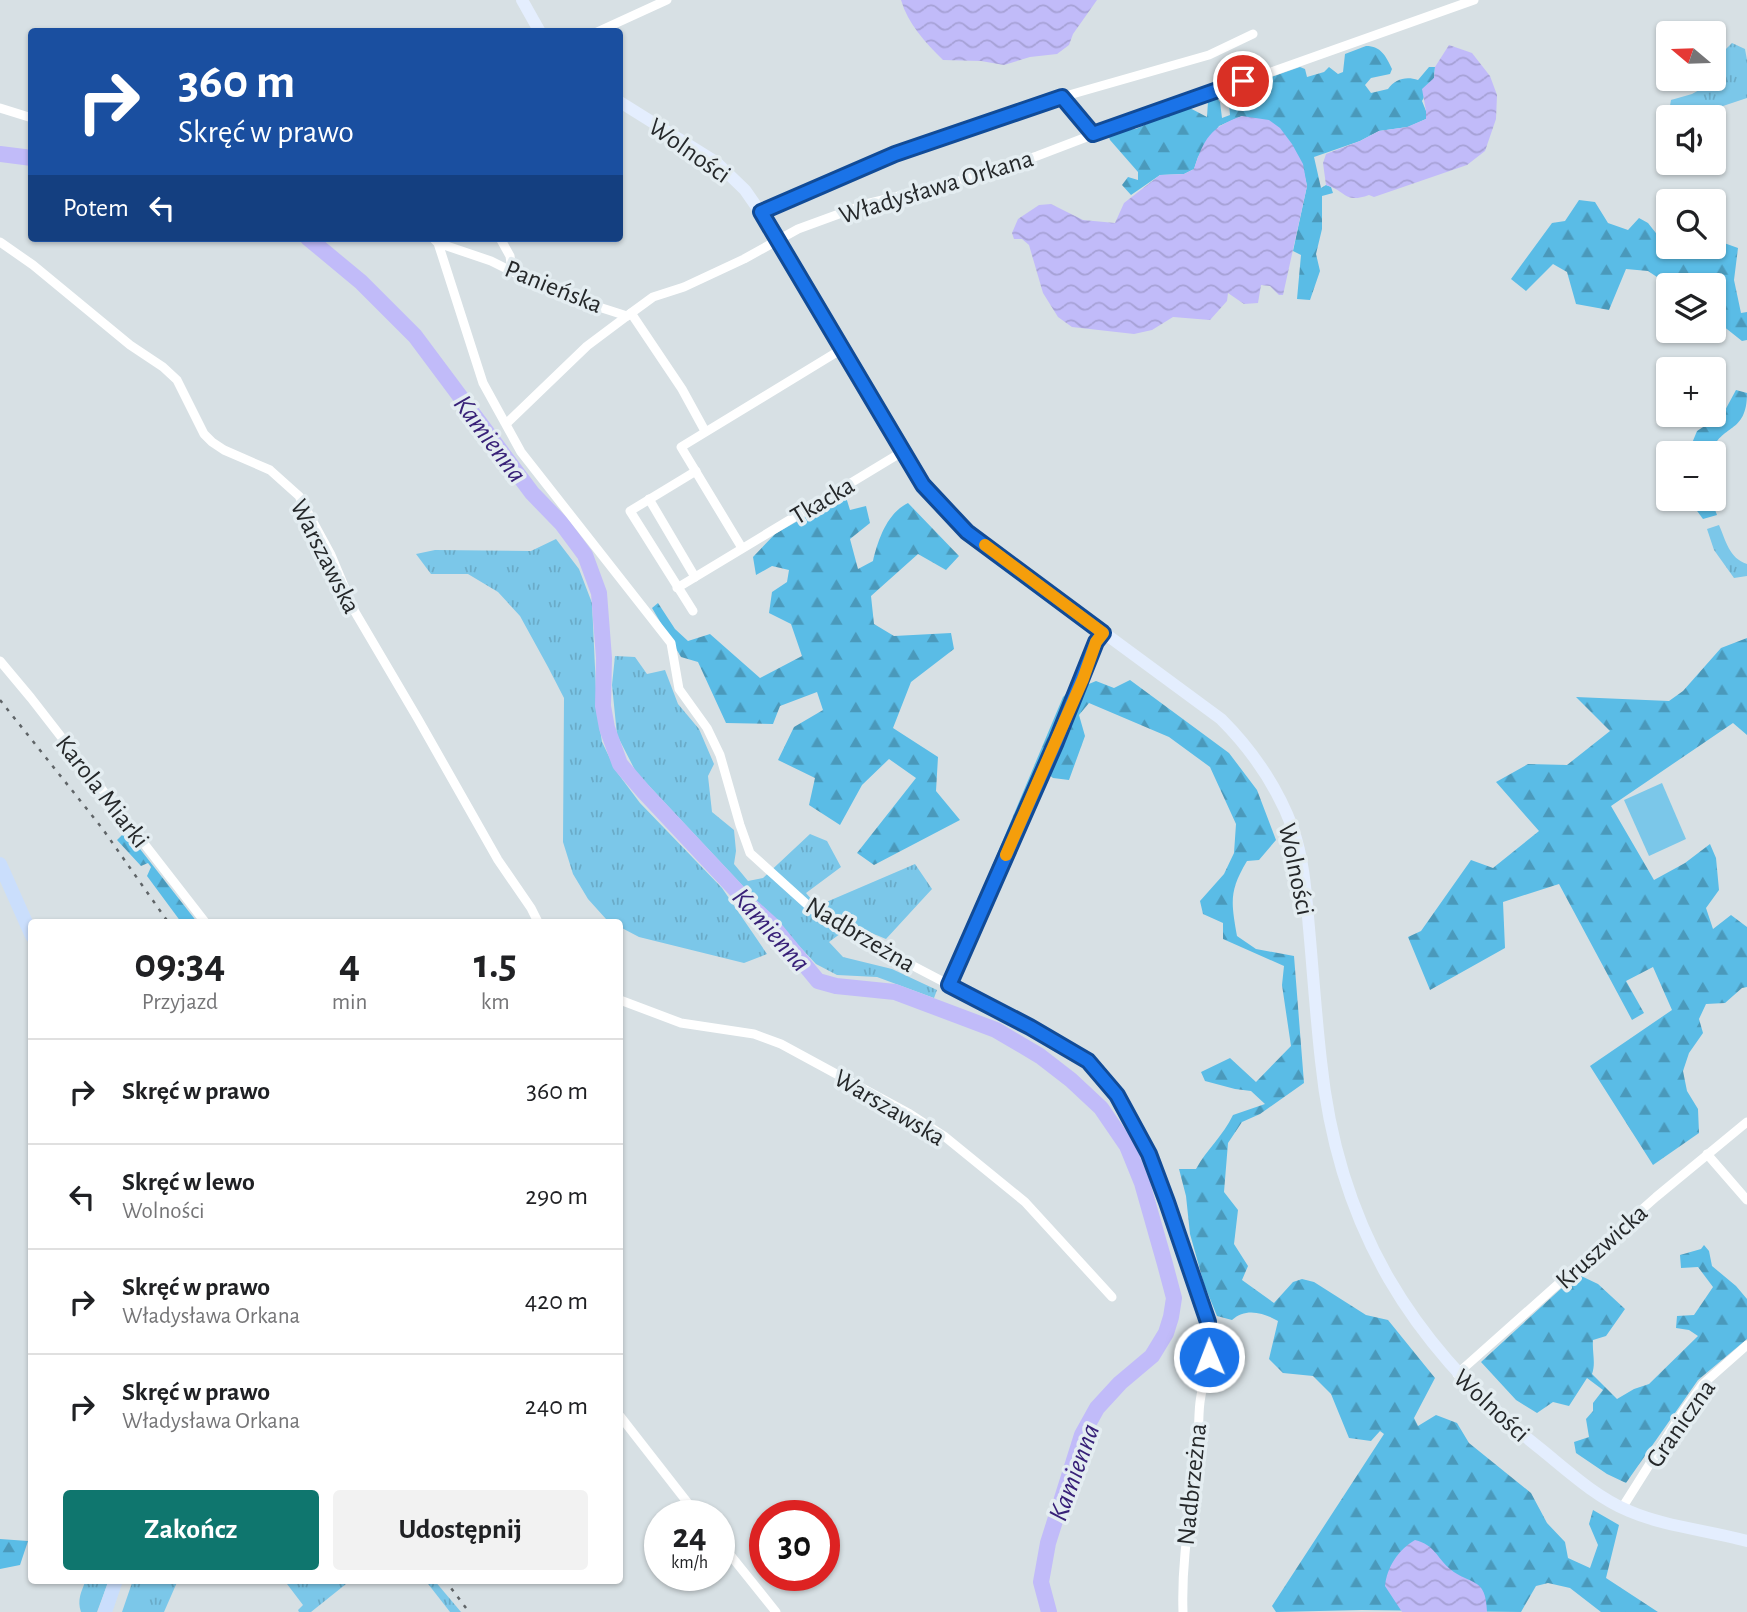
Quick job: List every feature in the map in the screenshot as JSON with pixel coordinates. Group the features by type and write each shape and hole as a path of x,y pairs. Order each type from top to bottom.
{"main road":[{"path":"0,864 28,927"},
{"path":"105,1612 115,1584"}],"street":[{"path":"522,0 538,28"},
{"path":"606,28 667,0"},
{"name":"Władysława Orkana","path":"779,239 798,229 869,203 956,182 1037,156 1181,101 1474,0"},
{"name":"Władysława Orkana","path":"761,212 895,154 1062,97 1209,55 1253,34"},
{"path":"1062,97 1093,134"},
{"name":"Wolności","path":"623,104 716,162 732,175 779,239 923,485 967,532 1221,719 1242,740 1268,776 1294,831 1302,864 1328,1115 1348,1192 1394,1290 1410,1315 1457,1374 1495,1412 1586,1486 1622,1508 1651,1519 1747,1541"},
{"path":"0,108 28,117"},
{"name":"Panieńska","path":"438,242 512,270 555,293 629,314 653,297 684,287 779,239"},
{"name":"Warszawska","path":"0,242 33,265 177,380 204,434 212,442 270,470 299,496 331,555 355,612 498,860 536,919"},
{"name":"Nadbrzeżna","path":"435,242 483,383 526,460 671,643 679,689 707,728 720,755 750,853 812,909 835,925 1030,1027 1088,1061 1117,1095 1149,1154 1207,1316 1209,1329 1209,1357 1200,1403 1198,1451 1183,1552 1183,1612"},
{"path":"502,242 510,256 512,270"},
{"path":"507,423 587,346 629,314 682,389 705,431"},
{"path":"742,548 681,447 842,349"},
{"name":"Tkacka","path":"677,588 902,452"},
{"path":"693,611 630,510 696,471"},
{"path":"649,499 695,577"},
{"path":"949,985 1063,725 1096,642 1103,633"},
{"name":"Karola Miarki","path":"0,661 203,919"},
{"name":"Warszawska","path":"623,1001 681,1023 754,1034 781,1044 910,1114 944,1136 1025,1202 1112,1297"},
{"name":"Kruszwicka","path":"1457,1374 1656,1197 1747,1122"},
{"path":"1707,1154 1747,1200"},
{"name":"Graniczna","path":"1622,1508 1703,1384 1747,1345"},
{"path":"623,1420 686,1500"},
{"path":"735,1561 776,1612"}],"green space":[{"path":"1732,43 1745,49 1747,98 1726,105 1670,105 1671,100 1697,91 1726,91 1726,49"},
{"path":"1366,46 1376,48 1382,53 1392,69 1390,74 1371,78 1365,85 1371,93 1388,89 1401,79 1418,80 1429,67 1435,67 1434,78 1422,101 1426,119 1408,127 1379,131 1360,141 1314,157 1321,188 1326,185 1331,187 1333,193 1322,196 1322,229 1316,254 1320,271 1310,300 1297,299 1301,255 1293,251 1307,186 1302,164 1242,116 1219,126 1198,157 1194,169 1184,174 1160,175 1131,195 1122,185 1128,177 1138,180 1138,172 1110,140 1110,131 1136,129 1186,106 1207,117 1208,101 1216,97 1220,102 1222,118 1230,115 1228,93 1266,82 1266,79 1300,67 1305,69 1307,77 1324,72 1329,67 1338,74 1343,72 1345,54"},
{"path":"1579,200 1595,202 1608,223 1628,230 1639,218 1648,223 1656,233 1656,259 1726,259 1726,244 1738,248 1734,280 1741,313 1747,312 1747,340 1742,341 1726,328 1726,273 1656,273 1656,276 1648,271 1626,269 1609,310 1576,304 1567,272 1553,264 1526,291 1511,279 1552,223 1565,221"},
{"path":"1736,390 1747,393 1743,416 1738,423 1718,441 1693,441 1697,431 1703,427 1726,427 1726,408"},
{"path":"845,494 850,510 866,506 870,523 850,539 858,569 873,561 889,520 908,503 959,556 946,570 918,554 871,596 874,624 894,636 951,633 954,649 911,682 893,728 938,757 936,791 960,820 874,865 857,853 916,778 889,759 862,785 840,825 809,805 815,778 778,760 794,727 823,710 817,692 780,706 773,724 726,723 698,662 681,657 652,608 658,603 675,629 688,641 710,634 760,678 802,656 791,624 769,613 772,592 787,582 789,570 772,566 756,575 753,557 775,534"},
{"path":"1697,511 1716,511 1717,515 1703,519"},
{"path":"1719,525 1732,553 1747,564 1747,576 1734,578 1714,550 1707,529"},
{"path":"556,539 579,569 592,603 597,711 602,742 616,771 640,803 722,888 767,954 744,963 639,937 623,929 623,919 606,919 588,899 573,874 563,842 564,698 520,616 498,592 468,574 431,574 416,554 435,550 531,551"},
{"path":"1747,638 1747,735 1733,723 1611,806 1654,880 1685,863 1710,844 1716,858 1719,890 1706,908 1713,929 1731,915 1747,927 1747,987 1742,988 1725,1003 1706,1004 1699,1019 1703,1033 1689,1053 1683,1071 1687,1091 1698,1109 1699,1133 1653,1165 1590,1066 1672,1010 1653,967 1626,981 1644,1013 1632,1020 1559,884 1503,902 1505,948 1430,990 1408,937 1421,931 1471,860 1493,868 1539,831 1496,782 1528,764 1567,765 1610,731 1576,697 1669,701 1683,691 1721,648"},
{"path":"615,656 635,657 647,674 665,670 678,704 699,729 714,764 708,776 712,812 734,830 734,864 748,881 763,878 810,834 827,841 841,867 806,893 817,906 915,864 932,889 886,939 852,925 829,942 843,957 892,969 937,990 934,998 877,977 837,975 816,964 636,772 617,735 612,685"},
{"path":"1130,680 1229,753 1257,790 1276,840 1259,860 1247,861 1234,889 1234,914 1237,936 1256,949 1294,956 1304,1083 1260,1114 1242,1122 1228,1143 1224,1192 1238,1210 1234,1244 1248,1266 1242,1280 1274,1303 1293,1282 1302,1279 1314,1282 1366,1315 1388,1320 1435,1378 1414,1418 1418,1426 1436,1415 1457,1423 1469,1443 1531,1493 1547,1523 1565,1542 1568,1558 1590,1568 1598,1545 1589,1524 1593,1510 1619,1525 1606,1578 1658,1612 1601,1612 1570,1588 1548,1583 1536,1586 1521,1612 1276,1612 1272,1606 1384,1434 1380,1431 1371,1441 1349,1438 1331,1394 1313,1376 1283,1373 1269,1359 1278,1321 1249,1312 1232,1320 1217,1316 1204,1284 1190,1234 1186,1196 1179,1169 1196,1169 1233,1115 1265,1104 1251,1091 1205,1081 1201,1072 1230,1058 1256,1082 1291,1046 1282,985 1284,966 1223,939 1223,923 1203,914 1200,901 1224,874 1234,853 1236,824 1210,767 1169,737 1089,703 1079,715 1085,736 1069,780 1053,778 1040,767 980,905 977,902 1063,697 1068,692 1083,689 1096,681 1114,688"},
{"path":"1662,783 1686,839 1649,856 1624,800"},
{"path":"126,831 195,919 179,919 147,876 151,867 148,863 141,866 117,840"},
{"path":"1704,1245 1709,1251 1712,1266 1747,1299 1747,1339 1698,1380 1626,1483 1576,1453 1574,1442 1589,1437 1586,1419 1603,1390 1587,1378 1569,1406 1553,1402 1537,1413 1516,1400 1481,1362 1577,1274 1598,1284 1625,1309 1606,1336 1593,1340 1592,1374 1617,1399 1649,1384 1698,1336 1689,1330 1676,1328 1677,1316 1694,1315 1713,1287 1698,1267 1681,1268 1680,1255 1701,1249"},
{"path":"0,1539 28,1541 20,1565 0,1569"},
{"path":"84,1584 108,1584 97,1612 81,1612 81,1592"},
{"path":"132,1584 176,1584 164,1612 122,1612"},
{"path":"287,1584 346,1584 311,1612 299,1612 303,1605"},
{"path":"428,1584 437,1584 461,1612 450,1612"}],"water":[{"path":"901,0 1097,0 1073,34 1069,45 1057,54 1030,57 1004,65 981,61 943,60 913,25"},
{"path":"1449,45 1472,53 1490,76 1497,95 1496,119 1485,151 1467,165 1374,197 1350,197 1326,185 1323,163 1326,154 1379,131 1407,127 1426,119 1422,89 1434,78 1435,67"},
{"path":"1242,116 1269,120 1280,128 1303,164 1307,186 1283,295 1279,295 1270,286 1261,285 1258,303 1244,304 1228,293 1227,301 1210,320 1173,317 1152,330 1134,334 1072,327 1058,317 1043,293 1029,245 1022,239 1014,239 1012,233 1018,219 1039,205 1051,204 1083,220 1115,223 1124,203 1160,175 1184,174 1194,169 1210,135 1222,125"},
{"path":"1415,1540 1431,1548 1450,1569 1480,1587 1484,1592 1487,1612 1402,1612 1385,1586 1386,1579 1399,1554"}],"waterway":[{"name":"Kamienna","path":"0,154 28,158"},
{"name":"Kamienna","path":"313,242 361,282 415,336 532,493 562,524 585,555 599,593 604,658 603,706 607,728 620,764 644,792 772,925 818,981 836,986 895,992 996,1030 1040,1056 1071,1080 1101,1108 1127,1146 1142,1183 1174,1298 1171,1317 1166,1333 1152,1356 1120,1383 1097,1408 1082,1435 1048,1543 1041,1582 1049,1612"}],"railway":[{"path":"0,700 102,828 166,919"},
{"path":"448,1584 469,1612"}],"slow traffic":[{"path":"985,545 1103,633 1096,642 1040,781 1006,855"}],"route":[{"path":"1209,1357 1208,1322 1167,1202 1149,1154 1117,1095 1088,1061 949,985 1056,742 1096,642 1103,633 967,532 923,485 761,212 895,154 982,122 1062,97 1093,134 1243,81"}]}
